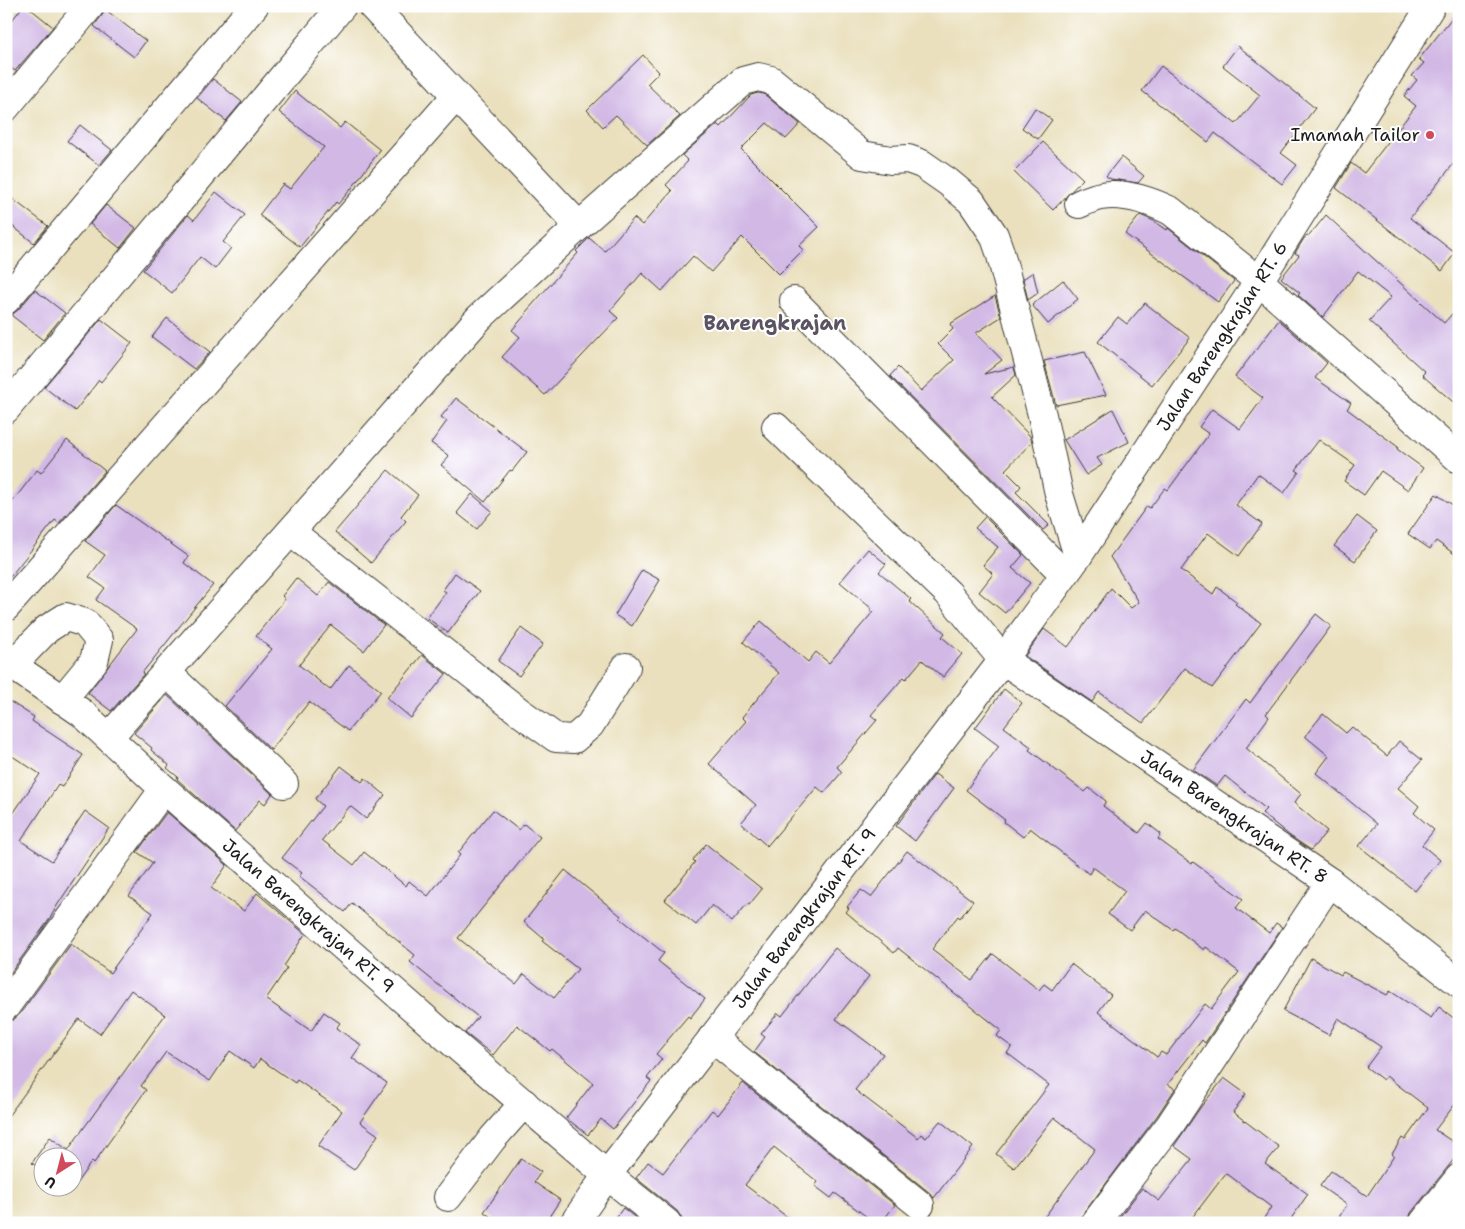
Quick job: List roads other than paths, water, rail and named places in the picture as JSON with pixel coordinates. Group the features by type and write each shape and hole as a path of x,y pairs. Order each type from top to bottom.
{"street":[{"path":"6,107 90,6"},
{"path":"6,300 254,6"},
{"path":"6,409 342,6"},
{"path":"372,6 579,226"},
{"name":"Jalan Barengkrajan RT. 6","path":"1003,660 1071,565 1259,281 1431,6"},
{"path":"109,737 479,318 579,226 743,81 758,77 771,80 862,155 891,160 908,159 922,164 972,201 994,234 1042,415 1059,494 1071,565"},
{"path":"6,607 456,96"},
{"path":"1079,204 1099,196 1118,194 1158,204 1171,211 1259,281 1458,457"},
{"path":"794,301 1071,565"},
{"name":"Jalan Barengkrajan RT. 8","path":"776,427 948,593 1003,660 1330,882 1459,984"},
{"path":"291,532 521,713 556,738 574,739 590,726 626,666"},
{"path":"9,663 47,629 66,617 85,623 99,640 94,661 62,700"},
{"name":"Jalan Barengkrajan RT. 9","path":"574,1223 607,1175 1003,660"},
{"name":"Jalan Barengkrajan RT. 9","path":"9,663 82,713 164,789 438,1030 607,1175 667,1223"},
{"path":"166,672 284,784"},
{"path":"6,1006 164,789"},
{"path":"1095,1223 1170,1125 1330,882"},
{"path":"712,1038 920,1205"},
{"path":"448,1197 493,1138 524,1103"},
{"path":"1440,1216 1459,1178"}],"place":[{"name":"Imamah Tailor","path":"1430,135"}],"district":[{"name":"Barengkrajan","path":"775,323"}]}
